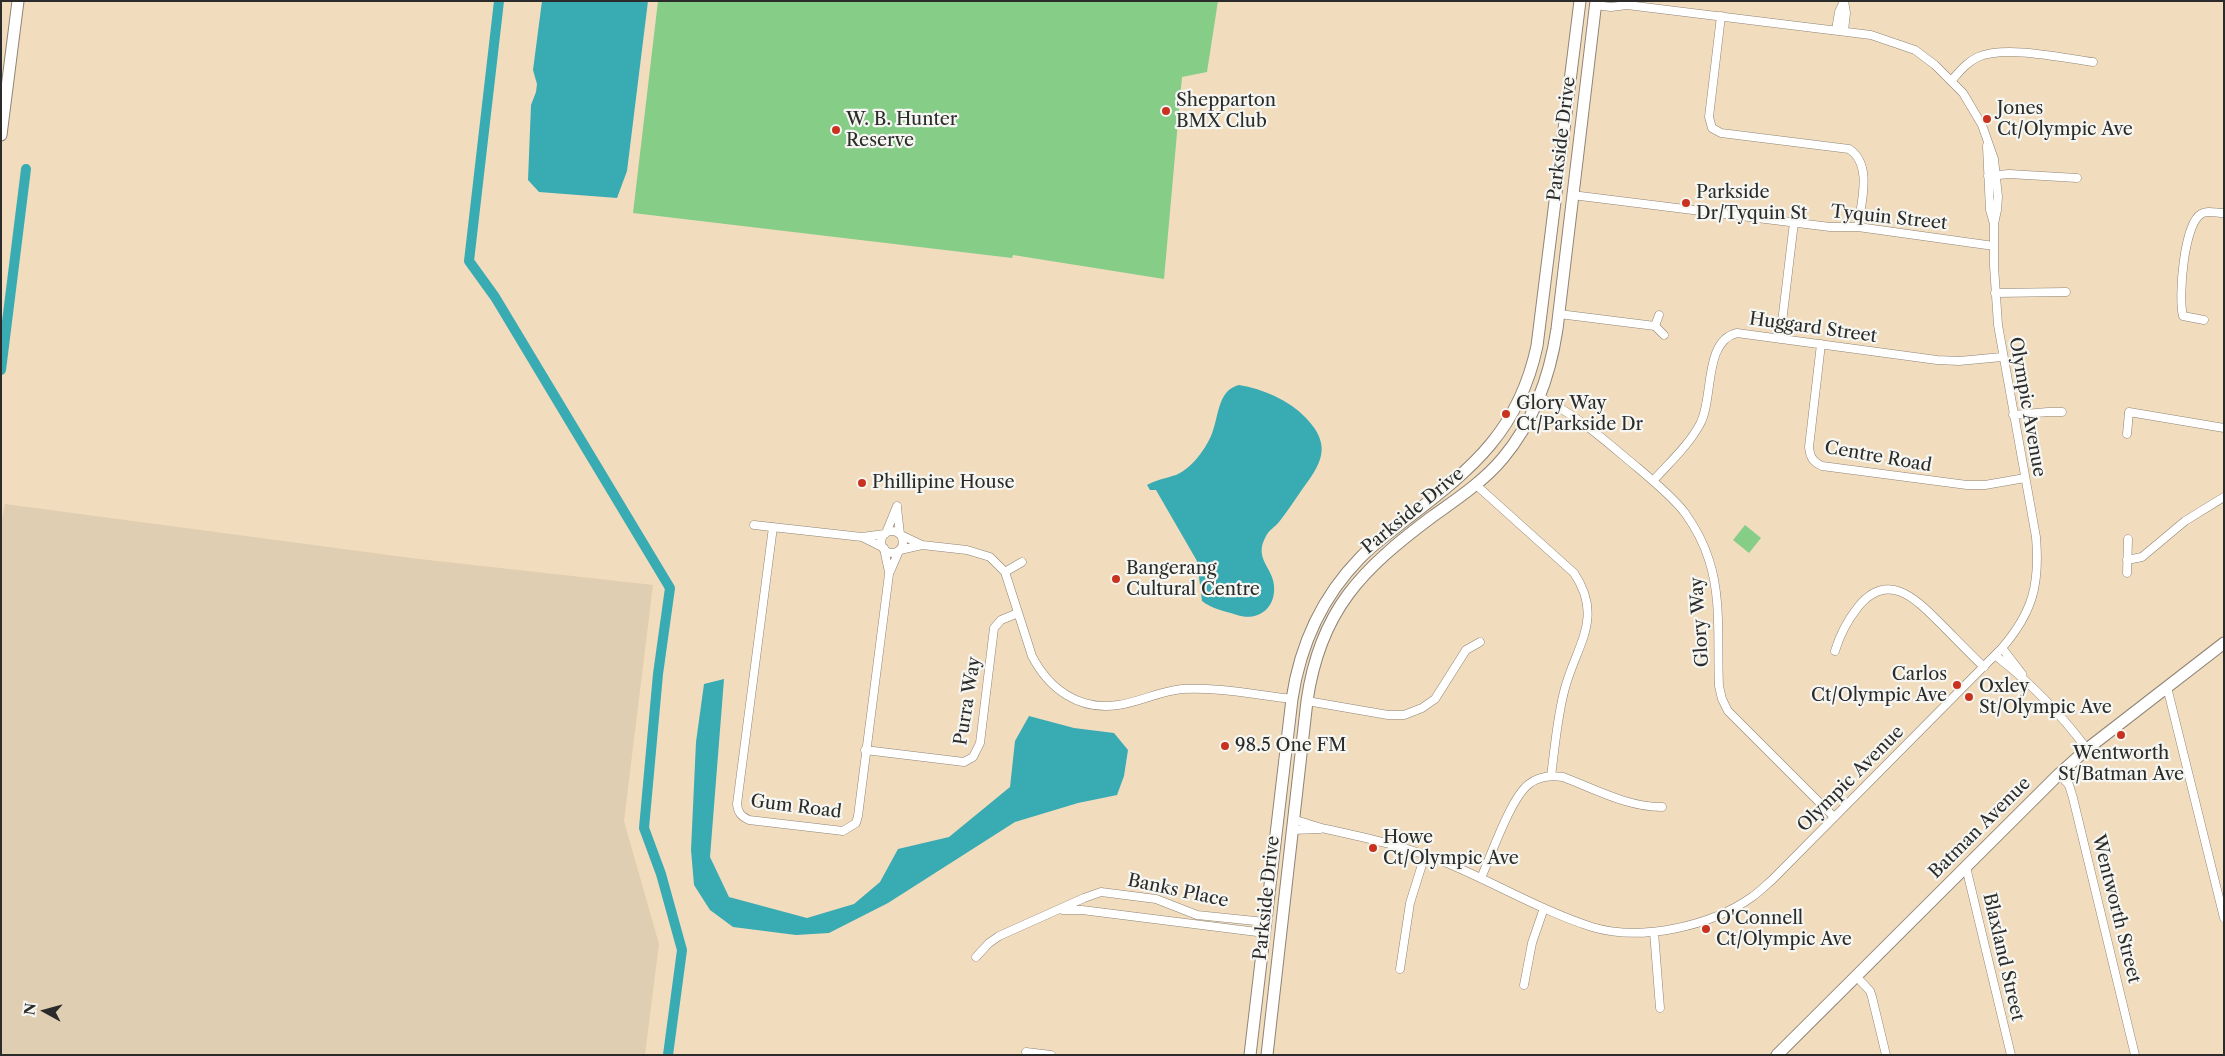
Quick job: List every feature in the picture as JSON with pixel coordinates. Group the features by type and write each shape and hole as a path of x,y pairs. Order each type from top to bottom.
{"street":[{"path":"1,135 18,1"},
{"name":"Parkside Drive","path":"1250,1055 1292,699 1304,648 1325,604 1336,587 1361,557 1464,473 1482,456 1506,424 1524,392 1537,346 1580,1"},
{"name":"Olympic Avenue","path":"1619,1 1627,5"},
{"path":"1840,30 1846,13 1844,1"},
{"name":"Parkside Drive","path":"1267,1055 1307,701 1316,656 1329,625 1348,593 1390,549 1475,484 1494,467 1510,449 1527,424 1539,397 1551,362 1559,314 1593,3"},
{"name":"Olympic Avenue","path":"1293,825 1378,840 1425,855 1594,928 1626,932 1654,932 1694,924 1726,912 1752,897 1772,880 1996,656 2024,619 2037,581 2036,537 2002,357 1995,294 1994,224 1990,210 1992,175 1987,140 1972,108 1952,80 1915,50 1871,35 1627,5 1611,7 1593,3"},
{"path":"1721,16 1709,117 1712,128 1721,133 1849,149 1857,154 1861,159 1863,173 1858,227"},
{"path":"1952,80 1964,67 1978,58 1994,53 2008,52 2092,62"},
{"path":"1992,175 2026,174 2077,178"},
{"path":"1557,193 1572,195"},
{"name":"Tyquin Street","path":"1572,195 1794,222 1858,227 1994,246"},
{"path":"2204,320 2183,316 2180,305 2184,259 2194,222 2198,216 2206,212 2224,213"},
{"path":"1780,339 1794,222"},
{"path":"1550,249 1566,252"},
{"path":"1995,294 2066,292"},
{"path":"1559,314 1655,326 1664,336"},
{"path":"1655,326 1659,314"},
{"name":"Huggard Street","path":"1653,482 1701,424 1705,412 1714,360 1722,340 1729,335 1738,333 1937,360 1959,361 2002,357"},
{"name":"Centre Road","path":"1821,344 1809,447 1810,456 1815,463 1822,466 1967,485 1985,485 2025,478"},
{"path":"1524,392 1539,397"},
{"name":"Glory Way","path":"1539,397 1562,407 1583,421 1653,482 1684,512 1700,537 1710,562 1715,590 1718,686 1722,699 1728,711 1834,817"},
{"path":"2013,415 2062,412"},
{"path":"2127,434 2129,412 2224,428"},
{"path":"1464,473 1574,573 1584,587 1589,620 1586,634 1571,670 1560,711 1551,776"},
{"path":"2127,560 2142,557 2185,521 2224,497"},
{"path":"884,548 882,541 897,506 900,534 903,542 899,550"},
{"path":"754,524 862,537 894,531 922,545 981,553 990,557 1005,572 1032,656 1048,681 1060,692 1084,702 1106,706 1118,705 1163,693 1203,689 1307,701 1388,715 1404,715 1422,708 1435,699 1466,650 1480,642"},
{"name":"Gum Road","path":"773,527 737,804 738,811 749,820 833,831 843,831 856,823 889,574 899,550"},
{"path":"862,537 890,552 922,545"},
{"path":"2127,573 2128,539"},
{"name":"Gum Road","path":"884,548 889,574"},
{"path":"1005,572 1022,562"},
{"path":"1835,651 1844,627 1863,600 1872,593 1890,589 1909,595 1919,602 1984,668"},
{"name":"Purra Way","path":"865,750 964,762 974,757 980,742 994,628 1001,620 1018,613"},
{"name":"Batman Avenue","path":"1777,1055 2059,774 2087,749 2224,643"},
{"path":"2002,648 2024,677 2053,706 2087,749"},
{"path":"1996,656 2024,677"},
{"path":"2167,687 2224,918"},
{"name":"Wentworth Street","path":"2059,774 2069,785 2074,798 2135,1055"},
{"path":"1481,878 1520,793 1537,779 1551,776 1563,777 1630,804 1644,807 1662,807"},
{"path":"1277,824 1293,825"},
{"path":"1400,969 1410,903 1425,855"},
{"name":"Blaxland Street","path":"1966,867 2011,1055"},
{"name":"Banks Place","path":"976,957 995,939 1102,892 1156,898 1178,908 1204,916 1265,928"},
{"path":"1175,922 1178,908"},
{"path":"1524,985 1532,943 1544,908"},
{"name":"Banks Place","path":"1058,910 1082,910 1203,925 1265,928"},
{"path":"1203,925 1204,916"},
{"path":"1265,928 1281,930"},
{"path":"1654,932 1660,1008"},
{"path":"1856,976 1870,991 1886,1055"},
{"path":"1026,1052 1051,1055"}],"shaded area":[{"path":"5,504 419,559 653,585 624,821 659,944 645,1055 1,1055 1,524"}],"green space":[{"name":"W. B. Hunter Reserve","path":"658,1 1218,1 1207,72 1182,77 1164,279 1013,255 1012,258 633,213"},
{"path":"1745,525 1761,538 1749,553 1733,540"}],"water":[{"path":"542,1 648,1 627,171 617,198 539,192 528,180 531,105 537,84 533,70"},
{"path":"1239,385 1266,392 1292,406 1314,428 1322,446 1321,455 1314,472 1282,518 1267,534 1262,551 1273,579 1274,594 1269,607 1252,617 1223,611 1202,601 1197,561 1156,490 1150,490 1147,485 1176,475 1192,464 1211,436 1226,393"},
{"path":"724,679 710,857 729,897 807,918 854,904 880,882 898,849 949,837 1010,787 1015,741 1029,716 1074,728 1114,733 1128,750 1124,776 1117,795 1078,803 1015,822 888,903 829,933 796,935 733,927 710,910 694,885 691,850 696,742 704,684"}],"waterway":[{"path":"499,1 469,261 495,297 670,588 658,674 644,828 661,874 682,950 668,1055"},
{"path":"1,370 26,169"}],"place":[{"name":"Shepparton BMX Club","path":"1166,111"},
{"name":"Jones Ct/Olympic Ave","path":"1987,119"},
{"name":"W. B. Hunter Reserve","path":"836,130"},
{"name":"Parkside Dr/Tyquin St","path":"1686,203"},
{"name":"Glory Way Ct/Parkside Dr","path":"1506,414"},
{"name":"Phillipine House","path":"862,483"},
{"name":"Bangerang Cultural Centre","path":"1116,579"},
{"name":"Carlos Ct/Olympic Ave","path":"1957,685"},
{"name":"Oxley St/Olympic Ave","path":"1969,697"},
{"name":"Wentworth St/Batman Ave","path":"2121,735"},
{"name":"98.5 One FM","path":"1225,746"},
{"name":"Howe Ct/Olympic Ave","path":"1373,848"},
{"name":"O'Connell Ct/Olympic Ave","path":"1706,929"}]}
